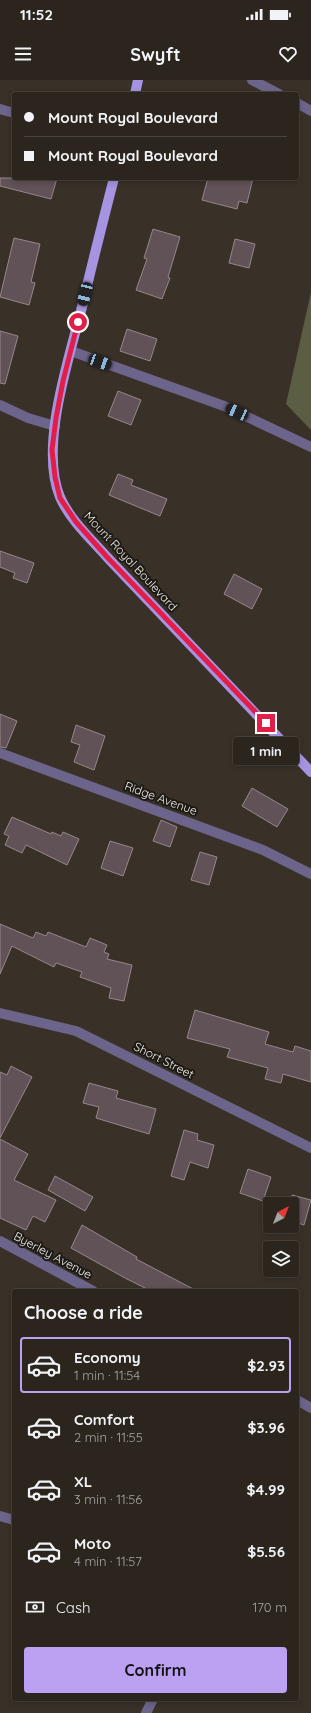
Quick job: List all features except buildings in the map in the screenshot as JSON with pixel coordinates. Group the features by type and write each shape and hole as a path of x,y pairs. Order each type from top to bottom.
{"main road":[{"path":"135,92 138,80"},
{"name":"Mount Royal Boulevard","path":"114,180 71,351 55,426 52,450 55,477 60,498 76,522 311,772"}],"street":[{"path":"252,80 275,92"},
{"path":"299,104 311,111"},
{"path":"0,109 12,112"},
{"path":"71,351 224,406 311,447"},
{"path":"0,405 28,418 55,426"},
{"name":"Ridge Avenue","path":"0,753 263,850 311,874"},
{"name":"Short Street","path":"0,1013 76,1031 311,1148"},
{"name":"Byerley Avenue","path":"0,1241 89,1289"},
{"path":"299,1401 311,1408"},
{"path":"0,1516 12,1519"},
{"path":"146,1713 152,1701"}],"green space":[{"path":"311,292 311,430 286,404"}],"route":[{"path":"78,322 63,381 52,450 55,477 60,498 76,522 107,557 266,723"}]}
